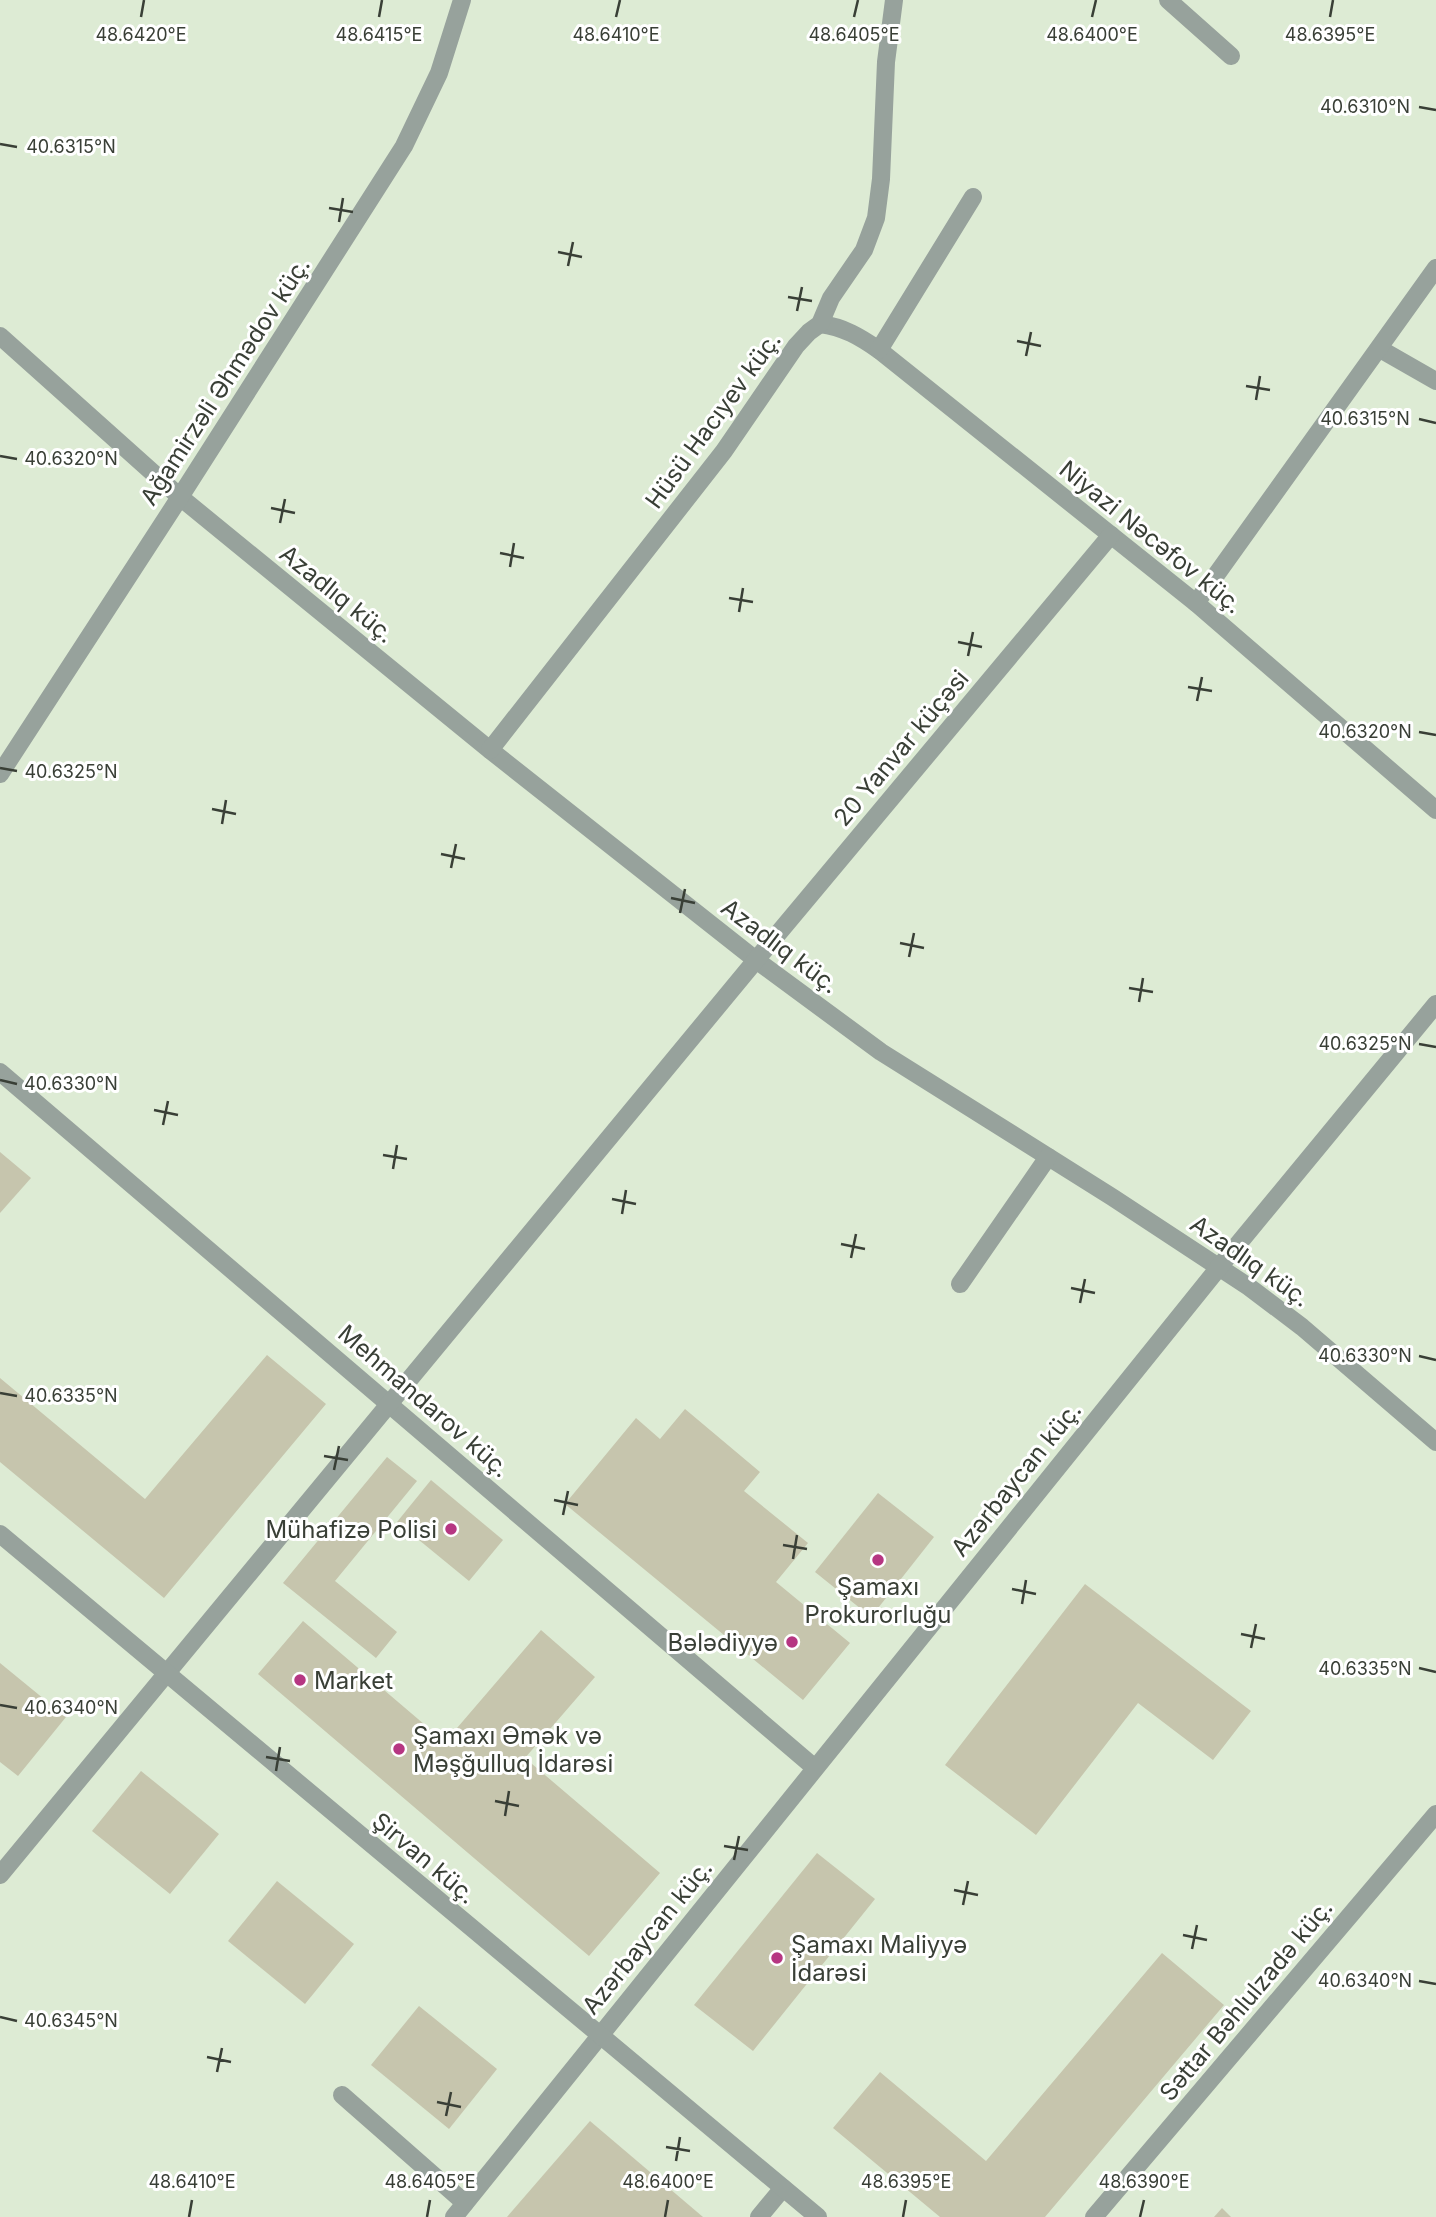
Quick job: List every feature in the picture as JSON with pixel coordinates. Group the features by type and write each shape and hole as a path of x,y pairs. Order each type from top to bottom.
{"street":[{"name":"Ağamirzəli Əhmədov küç.","path":"0,774 404,146 439,73 462,0"},
{"name":"Hüsü Hacıyev küç.","path":"490,750 724,451 796,346 809,331 820,324 831,298 864,250 876,218 881,179 886,62 894,0"},
{"path":"1168,0 1231,56"},
{"path":"879,350 973,197"},
{"path":"1196,603 1436,268"},
{"name":"Niyazi Nəcəfov küç.","path":"820,324 836,326 853,333 879,350 1196,603 1436,810"},
{"name":"Azadlıq küç.","path":"0,336 180,497 490,750 756,960 881,1052 1220,1266 1301,1327 1436,1442"},
{"path":"1380,349 1436,381"},
{"name":"20 Yanvar küçəsi","path":"0,1875 1111,535"},
{"name":"Azərbaycan küç.","path":"454,2217 1220,1266 1436,1004"},
{"name":"Mehmandarov küç.","path":"0,1072 815,1768"},
{"path":"960,1284 1048,1157"},
{"name":"Şirvan küç.","path":"0,1534 818,2217"},
{"name":"Səttar Bəhlulzadə küç.","path":"1094,2217 1436,1814"},
{"path":"342,2095 465,2203"},
{"path":"759,2217 783,2188"}],"building":[{"path":"0,1152 31,1178 0,1213"},
{"path":"267,1355 326,1404 164,1598 0,1462 0,1378 145,1499"},
{"path":"685,1409 760,1472 744,1491 808,1543 776,1582 850,1643 803,1700 565,1504 636,1418 660,1439"},
{"path":"387,1457 417,1481 335,1581 397,1632 376,1658 283,1583"},
{"path":"431,1480 503,1540 469,1581 397,1522"},
{"path":"878,1493 934,1537 871,1617 815,1572"},
{"path":"1085,1584 1251,1711 1213,1760 1138,1703 1036,1835 945,1765"},
{"path":"303,1621 445,1742 541,1630 595,1677 525,1758 660,1873 589,1956 258,1674"},
{"path":"0,1663 66,1717 18,1776 0,1762"},
{"path":"141,1771 219,1834 170,1894 92,1831"},
{"path":"817,1853 875,1899 753,2051 694,2005"},
{"path":"277,1881 354,1944 305,2004 228,1941"},
{"path":"1162,1953 1224,2005 1045,2217 940,2217 833,2128 880,2072 986,2161"},
{"path":"419,2006 497,2069 449,2129 371,2065"},
{"path":"590,2121 703,2217 507,2217"},
{"path":"1222,2208 1231,2217 1214,2217"}],"place":[{"name":"Mühafizə Polisi","path":"451,1529"},
{"name":"Şamaxı Prokurorluğu","path":"878,1560"},
{"name":"Bələdiyyə","path":"792,1642"},
{"name":"Market","path":"300,1680"},
{"name":"Şamaxı Əmək və Məşğulluq İdarəsi","path":"399,1749"},
{"name":"Şamaxı Maliyyə İdarəsi","path":"777,1958"}]}
